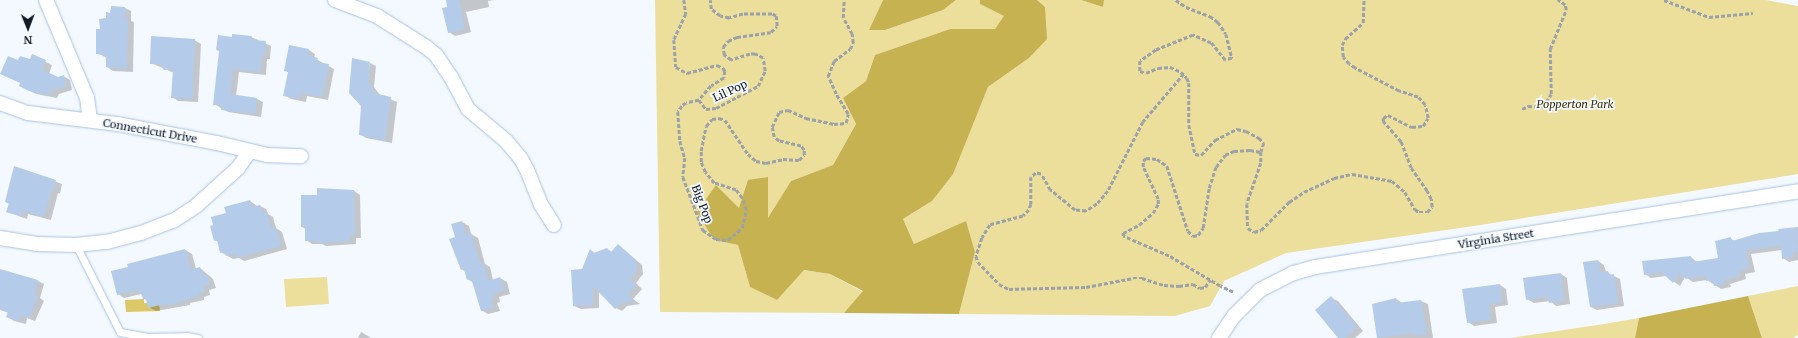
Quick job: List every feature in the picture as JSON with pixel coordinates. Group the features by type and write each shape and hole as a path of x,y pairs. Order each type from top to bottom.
{"street":[{"path":"46,0 87,98 90,120"},
{"path":"335,0 377,16 436,55 452,77 468,109 506,141 521,159 540,203 554,226"},
{"name":"Connecticut Drive","path":"0,103 28,113 90,120 190,137 249,152 267,155 301,156"},
{"path":"0,238 36,244 76,245 124,238 173,221 196,206 238,168 249,152"},
{"name":"Virginia Street","path":"1219,338 1234,316 1260,290 1294,273 1315,267 1798,191"}],"lane":[{"path":"76,245 120,332 147,338 186,336 198,338"}],"path":[{"path":"684,0 686,14 674,40 676,67 687,73 699,68 717,65 725,71 724,78 711,86 699,100"},
{"name":"Lil Pop","path":"699,100 702,106 706,109 716,108 758,86 765,71 763,58 755,54 744,55 735,60 727,58 724,55 723,47 728,41 737,37 771,32 777,26 777,20 772,14 743,14 729,18 720,16 711,9 710,0"},
{"name":"Big Pop","path":"699,100 682,106 678,112 680,141 685,158 683,177 703,230 716,239 728,240 742,228 746,210 742,198 736,190 714,183 707,176 701,157 702,143 706,126 712,119 719,118 725,120 748,154 763,163 783,159 799,160 804,155 804,150 801,146 779,141 774,137 772,127 779,112 788,110 806,118 834,124 846,123 848,114 836,94 828,76 834,61 850,49 853,44 852,34 843,18 844,0"},
{"path":"1176,0 1186,7 1210,16 1218,22 1226,34 1232,55 1230,60 1225,60 1211,43 1193,35 1156,50 1144,58 1139,66 1140,71 1143,74 1167,66 1184,74 1189,83 1189,125 1196,154 1201,155 1215,140 1237,129 1246,131 1259,138 1264,143 1261,152 1261,163 1248,197 1248,228 1258,232 1289,202 1304,192 1334,178 1352,174 1392,182 1405,192 1415,209 1424,212 1430,210 1432,207 1431,199 1410,168 1404,147 1383,121 1384,116 1388,115 1412,127 1423,126 1428,118 1425,105 1418,97 1399,91 1355,68 1343,57 1342,45 1345,39 1363,23 1364,0"},
{"path":"1522,109 1528,106 1543,107 1550,94 1550,49 1566,10 1565,5 1558,0"},
{"path":"1664,0 1709,17 1753,13"},
{"path":"1184,74 1143,122 1111,186 1097,204 1086,211 1075,210 1050,190 1041,174 1036,173 1031,177 1031,204 1029,210 1023,216 990,225 982,238 976,256 978,262 999,284 1009,289 1086,287 1133,278 1142,278 1164,285 1179,286 1193,284 1200,288 1205,287 1210,280"},
{"path":"1233,292 1169,256 1123,236 1123,233 1139,225 1153,213 1158,204 1158,199 1143,167 1143,161 1148,157 1157,159 1167,166 1188,231 1191,236 1196,236 1202,228 1209,188 1218,162 1225,155 1234,152 1250,150 1261,152"}],"green space":[{"path":"655,0 883,0 869,30 885,30 943,10 956,0 980,0 980,4 1005,16 995,29 950,29 875,55 866,81 843,98 856,124 833,165 791,181 768,219 768,177 739,208 716,185 714,240 738,245 750,287 777,300 803,270 830,274 863,292 844,313 660,312"},
{"name":"Popperton Park","path":"1037,0 1081,0 1103,7 1104,0 1766,0 1798,6 1798,174 1474,226 1286,253 1224,281 1210,306 1175,316 959,314 975,252 966,222 914,244 903,219 932,201 971,128 988,87 1029,58 1045,7"},
{"path":"327,277 329,304 286,307 284,279"},
{"path":"1798,286 1798,335 1793,338 1762,338 1748,296"},
{"path":"1639,318 1635,338 1511,338 1604,324"}],"shaded area":[{"path":"883,0 956,0 943,10 885,30 869,30"},
{"path":"980,0 1037,0 1045,7 1047,39 1029,58 988,87 953,174 932,201 903,219 914,244 966,221 975,252 959,314 844,313 863,291 830,274 804,270 777,300 750,287 738,245 714,240 697,212 716,185 739,208 748,180 768,177 768,218 791,181 833,165 856,124 843,98 866,81 875,55 950,29 995,29 1004,16 980,4"},
{"path":"1081,0 1104,0 1103,7"},
{"path":"1748,296 1762,338 1635,338 1639,318"},
{"path":"144,299 144,303 159,303 160,311 126,312 125,300"}],"building":[{"path":"446,0 459,0 465,29 448,33 442,8 447,7"},
{"path":"111,6 125,7 125,18 128,18 127,69 106,67 106,55 96,54 96,29 100,29 99,19 106,18 106,12 110,13"},
{"path":"232,34 252,36 251,40 266,41 260,72 233,69 230,94 257,98 255,114 221,110 222,105 213,105 219,51 216,50 218,35 232,37"},
{"path":"151,36 195,39 192,99 171,98 173,69 164,70 160,64 150,64"},
{"path":"289,45 309,49 308,55 318,58 317,62 329,64 322,97 301,93 299,99 283,96 288,72 284,71"},
{"path":"32,54 46,60 43,70 58,77 64,75 66,86 52,90 50,95 29,91 19,86 20,83 0,74 8,56 18,60 20,56 30,59"},
{"path":"352,58 370,62 368,82 373,88 374,93 391,97 385,140 359,135 361,106 349,93"},
{"path":"14,166 56,180 54,191 51,191 44,217 22,211 21,216 6,212 9,203 5,202"},
{"path":"317,188 354,190 355,235 350,235 350,241 318,243 318,241 305,241 305,227 301,227 301,195 317,195"},
{"path":"250,200 252,207 260,205 263,213 267,212 271,229 276,227 281,246 237,258 236,254 226,256 225,251 220,253 217,240 214,241 210,226 213,225 211,217 226,213 224,207"},
{"path":"462,221 466,234 471,233 480,263 483,262 489,281 500,277 504,290 493,294 494,298 491,299 494,307 481,311 471,278 467,280 464,269 461,270 449,239 455,237 451,224"},
{"path":"1797,227 1798,252 1793,253 1794,257 1782,259 1781,246 1746,250 1749,268 1739,271 1740,276 1724,280 1725,284 1714,286 1713,280 1706,281 1706,276 1686,279 1680,273 1673,283 1661,272 1644,275 1642,261 1691,256 1692,262 1718,258 1715,241 1731,237 1732,241 1759,233"},
{"path":"618,244 636,260 637,270 630,279 636,285 628,295 635,301 621,303 615,309 593,286 593,305 573,306 571,270 582,269 590,249 594,253 607,248 611,252"},
{"path":"185,249 191,270 200,267 202,275 207,274 210,285 203,286 205,292 198,293 199,296 173,304 165,304 148,308 146,299 143,299 141,292 138,293 137,290 117,295 111,271 128,267 127,264"},
{"path":"1598,260 1600,272 1608,271 1609,275 1614,274 1618,303 1590,307 1583,262"},
{"path":"0,269 38,280 34,295 38,296 29,318 21,315 19,321 6,317 8,312 0,309"},
{"path":"1561,273 1564,301 1549,303 1548,297 1526,300 1523,278"},
{"path":"1500,284 1502,302 1489,304 1491,319 1467,323 1462,289"},
{"path":"1331,296 1357,327 1345,338 1338,338 1315,310"},
{"path":"1396,298 1396,303 1421,300 1427,334 1414,336 1414,333 1377,338 1372,304"}]}
